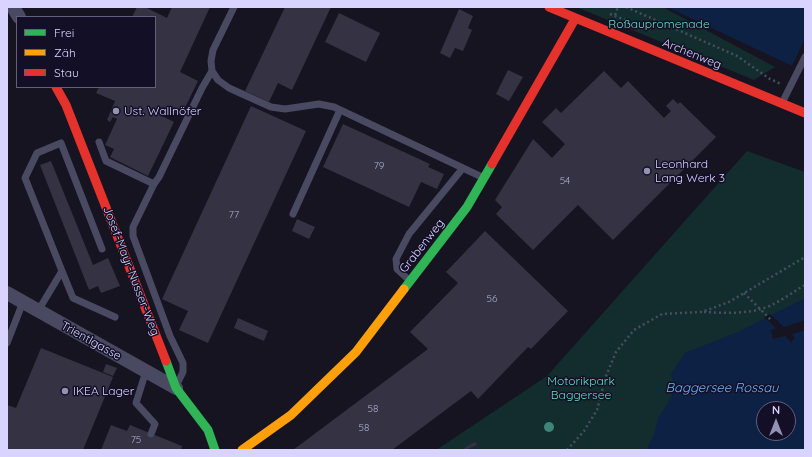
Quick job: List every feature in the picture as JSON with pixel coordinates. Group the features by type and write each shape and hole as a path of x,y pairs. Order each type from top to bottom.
{"street":[{"path":"13,7 18,16"},
{"name":"Archenweg","path":"549,7 805,113"},
{"name":"Grabenweg","path":"242,450 291,415 356,352 467,208 575,19"},
{"name":"Josef-Mayr-Nusser-Weg","path":"57,88 66,105 176,388 208,430 215,450"},
{"name":"Trientlgasse","path":"7,293 176,388"}],"lane":[{"path":"234,7 213,50 211,61 212,71 218,80 229,88 272,107 285,109 319,104 340,110 484,178"},
{"path":"782,103 805,57"},
{"path":"176,388 183,372 183,363 170,336 133,236 133,227 154,184 159,178 202,88 212,71"},
{"path":"293,214 340,110"},
{"path":"99,142 106,161 154,184"},
{"path":"102,248 61,143 37,153 25,178 73,298 115,317"},
{"path":"410,281 397,269 396,259 409,234 462,168"},
{"path":"38,311 62,271"},
{"path":"7,343 23,302"},
{"path":"146,371 136,403 155,424 151,434"}],"path":[{"path":"615,15 618,7"},
{"path":"626,7 737,56 770,79 789,88"},
{"path":"702,312 729,302 805,257"},
{"path":"567,450 584,431 597,410 606,376 616,352 634,330 662,314 702,312 730,313 761,309 771,305 805,285"},
{"path":"744,293 771,320"}],"green space":[{"name":"Roßaupromenade","path":"576,7 663,7 775,67 754,80"},
{"name":"Motorikpark Baggersee","path":"747,151 805,172 805,450 436,450 547,376"}],"water":[{"path":"667,7 805,7 805,72"},
{"name":"Baggersee Rossau","path":"805,298 805,450 646,450 654,435 658,418 668,403 675,387 671,374 685,353 738,332"}],"pier":[{"path":"805,38 805,74 791,68"},
{"path":"770,314 784,327 805,320 805,330 792,334 795,338 791,342 785,336 773,339 771,330 776,328 764,317"}],"building":[{"path":"137,7 145,7 167,18 172,7 210,7 180,72 198,81 181,116 163,107 160,115 174,122 148,176 110,157 114,149 105,145 117,119 113,117 110,122 107,120 115,101 96,93 98,88 156,88 156,16 132,16"},
{"path":"285,7 331,7 292,90 278,83 269,102 245,91"},
{"path":"459,9 473,16 468,28 472,30 463,51 455,48 450,58 440,53"},
{"path":"339,13 380,33 366,62 325,42"},
{"path":"508,70 523,77 509,101 496,94"},
{"path":"604,71 621,88 628,81 664,118 671,111 666,106 673,99 678,104 680,102 716,137 613,240 578,205 533,250 496,214 502,207 495,200 533,139 552,158 565,144 542,122 556,108 561,113"},
{"path":"251,106 306,131 208,343 179,330 188,311 162,299"},
{"path":"343,124 430,164 428,167 444,174 437,189 421,182 409,207 323,167"},
{"path":"51,161 93,265 108,258 120,286 101,293 98,286 89,290 40,165"},
{"path":"297,219 315,227 309,239 292,231"},
{"path":"485,231 568,311 531,349 528,347 478,399 471,391 392,450 293,450 428,349 410,332 458,283 446,272"},
{"path":"238,318 268,331 264,341 234,328"},
{"name":"IKEA Lager","path":"41,348 113,377 83,450 7,450 7,405 16,408"},
{"path":"106,364 117,368 113,376 103,372"},
{"path":"111,425 127,431 130,425 182,446 181,450 101,450"},
{"path":"475,442 477,445 465,450 464,448"}],"traffic: fast":[{"path":"404,289 467,207 492,164"},
{"path":"166,361 176,388 208,430 215,450"}],"traffic: slow":[{"path":"242,450 291,415 356,352 404,289"}],"traffic: jam":[{"path":"549,7 805,113"},
{"path":"492,164 575,19"},
{"path":"57,88 66,105 166,361"}],"place":[{"name":"Ust. Wallnöfer","path":"116,111"},
{"name":"Leonhard Lang Werk 3","path":"647,171"},
{"name":"IKEA Lager","path":"65,391"}]}
